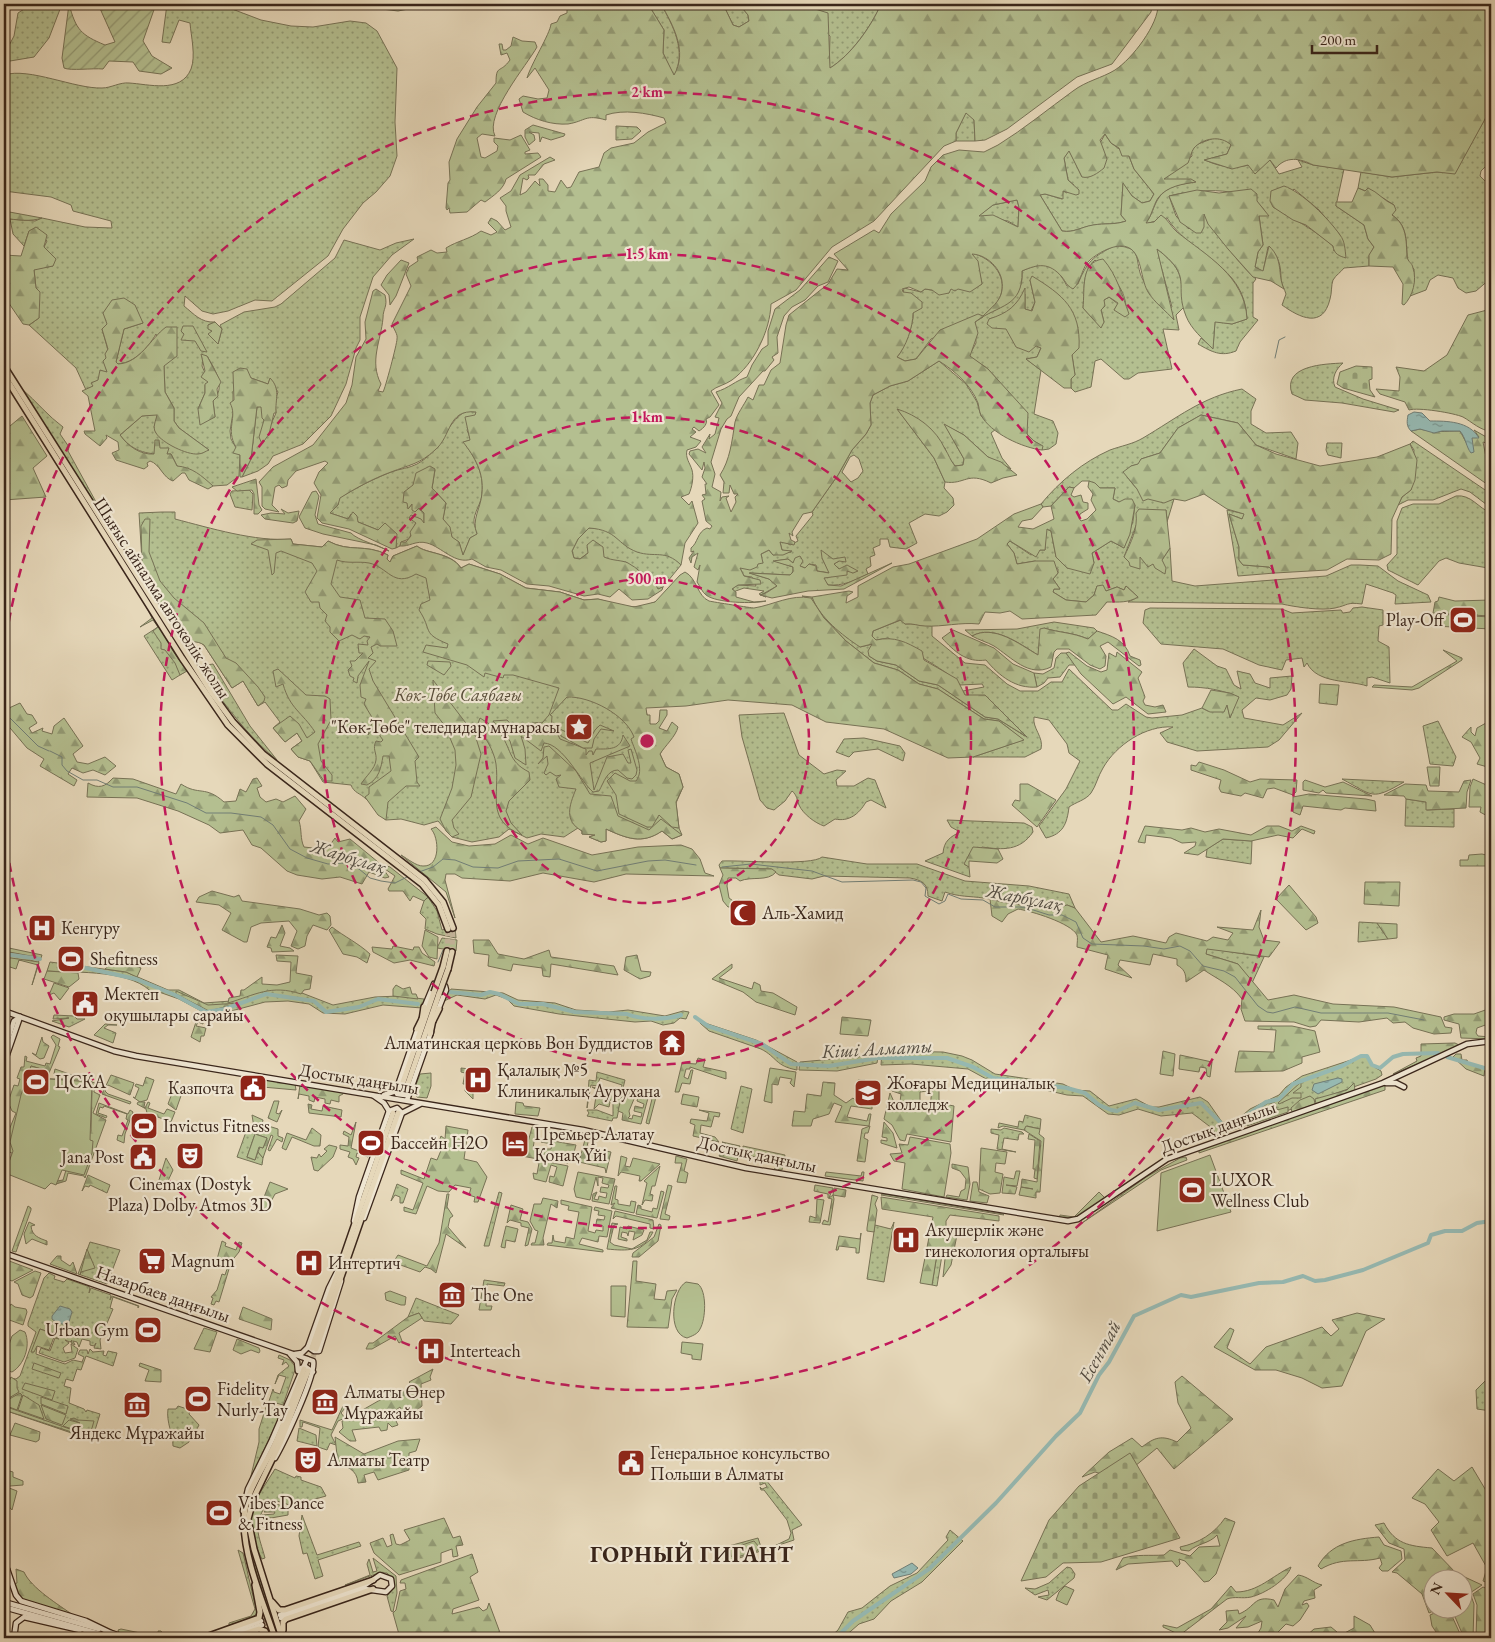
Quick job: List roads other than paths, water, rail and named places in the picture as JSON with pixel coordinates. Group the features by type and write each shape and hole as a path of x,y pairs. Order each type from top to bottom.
{"main road":[{"path":"4,366 211,692 233,722 270,760 433,892 446,908 450,928"},
{"name":"Шығыс айналма автокөлік жолы","path":"4,375 182,658 228,725 260,758 326,810 388,854"},
{"path":"403,1092 446,968 450,951"},
{"path":"407,1100 403,1092 417,1029 434,984"},
{"path":"403,1092 430,1034 446,990 445,986"},
{"path":"417,1029 434,1002"},
{"path":"430,1034 434,1002"},
{"path":"420,1043 424,1007"},
{"path":"420,1043 439,1009"},
{"name":"Достық даңғылы","path":"4,1011 122,1053 586,1130 746,1168 1070,1221 1078,1219 1167,1159 1383,1082 1449,1052 1477,1042 1491,1040"},
{"path":"4,1050 14,1021 20,1017"},
{"path":"4,1064 20,1017"},
{"path":"1383,1082 1396,1083 1404,1087"},
{"path":"380,1096 403,1092 424,1103"},
{"path":"368,1094 382,1100 395,1112"},
{"path":"314,1349 338,1270 356,1227 359,1197 395,1112 424,1103"},
{"path":"314,1349 344,1268 395,1112"},
{"name":"Назарбаев даңғылы","path":"4,1253 313,1361 306,1370"},
{"path":"289,1353 300,1354 314,1349"},
{"path":"275,1638 255,1577 244,1530 246,1506 255,1479 296,1380 298,1364 289,1353"},
{"path":"283,1638 268,1595 248,1524 252,1502 306,1370 307,1359"},
{"path":"296,1380 306,1370"},
{"path":"255,1479 266,1462 306,1370"},
{"path":"276,1431 290,1408"},
{"path":"266,1462 272,1440"},
{"path":"4,1589 7,1568 16,1595 21,1601 86,1621 113,1636"},
{"path":"383,1574 389,1577 392,1583 390,1589 386,1592 373,1589 365,1589 281,1616 364,1586 383,1574"},
{"path":"203,1638 259,1618 260,1612 256,1596 255,1577"},
{"path":"268,1595 275,1607 282,1610 373,1580"},
{"path":"283,1638 282,1626 286,1619 373,1589"},
{"path":"4,1602 113,1636"},
{"path":"4,1607 97,1633"},
{"path":"14,1638 16,1623 24,1618 128,1638"},
{"path":"4,1621 8,1638"},
{"path":"214,1638 262,1623 223,1638"},
{"path":"232,1638 259,1629 265,1631 268,1638"}],"water":[{"path":"1414,412 1422,413 1430,421 1457,423 1470,428 1479,438 1472,438 1474,452 1471,453 1469,451 1460,431 1434,433 1420,429 1411,431 1407,421 1408,415"},
{"path":"1338,1078 1342,1079 1342,1082 1318,1094 1312,1090 1314,1084"},
{"path":"60,1306 70,1309 72,1312 68,1325 57,1323 52,1319 52,1316"},
{"path":"912,1563 918,1568 911,1574 894,1578 892,1574"}],"waterway":[{"path":"1275,358 1279,340 1285,337"},
{"name":"Жарбұлақ","path":"4,712 38,746 49,751"},
{"name":"Жарбұлақ","path":"50,751 62,757 62,765 67,771 83,780 97,780 113,787 137,787 187,803 206,813 231,813 261,817 273,825 290,849 307,858 328,864 342,863 359,869 370,878 381,881 395,883 409,876"},
{"name":"Жарбұлақ","path":"419,872 433,867 443,859 455,860 473,867 498,868 518,861 559,859 597,871 648,861 665,860 696,865"},
{"name":"Жарбұлақ","path":"722,867 751,864 812,871 842,882 913,880 921,882 926,888 925,896 939,904 945,901 948,894 961,899 983,900 995,907 1024,907 1049,915 1062,915 1076,922 1083,938 1092,944 1144,946 1164,949 1180,946 1190,951 1203,966 1224,971 1235,977 1258,1006 1267,1012 1273,1013 1295,1007 1321,1013 1388,1013 1424,1020"},
{"path":"438,962 443,950"},
{"name":"Кіші Алматы","path":"4,954 40,959"},
{"name":"Кіші Алматы","path":"77,966 136,979 175,995 206,1012 225,1009 266,994 314,1001 326,1012 359,1007 378,999 418,1004"},
{"name":"Кіші Алматы","path":"449,992 481,995 490,992 499,994 519,1004 543,1004 575,1012 627,1014 654,1019 681,1015"},
{"name":"Кіші Алматы","path":"695,1017 708,1026 762,1044 791,1064 829,1066 878,1058 947,1058 973,1067 993,1078 1067,1088 1085,1093 1099,1105 1111,1110 1117,1111 1135,1103 1159,1110 1201,1103 1224,1126 1237,1122 1266,1102 1279,1099 1293,1084 1342,1066 1361,1056 1367,1056 1372,1065 1380,1068 1393,1057 1403,1054 1438,1053"},
{"name":"Кіші Алматы","path":"1447,1057 1491,1070"},
{"name":"Есентай","path":"836,1638 853,1621 929,1569 996,1503 1056,1436 1080,1413 1099,1375 1109,1362 1134,1316 1181,1295 1191,1297 1259,1283 1283,1282 1303,1276 1315,1281 1325,1280 1363,1270 1428,1243 1431,1235 1445,1231 1462,1231 1477,1223 1491,1221"}],"tunnel":[{"path":"452,952 453,928"},
{"path":"447,951 448,929"},
{"path":"308,1371 316,1349"},
{"path":"261,1621 280,1615"},
{"path":"262,1625 280,1618"}],"place":[{"name":"Play-Off","path":"1463,620"},
{"name":"\"Көк-Төбе\" теледидар мұнарасы","path":"579,727"},
{"name":"Аль-Хамид","path":"743,913"},
{"name":"Кенгуру","path":"42,928"},
{"name":"Shefitness","path":"71,959"},
{"name":"Мектеп оқушылары сарайы","path":"85,1004"},
{"name":"Алматинская церковь Вон Буддистов","path":"672,1043"},
{"name":"Қалалық №5 Клиникалық Аурухана","path":"478,1080"},
{"name":"ЦСКА","path":"36,1082"},
{"name":"Казпочта","path":"253,1088"},
{"name":"Жоғары Медициналық колледж","path":"868,1093"},
{"name":"Invictus Fitness","path":"144,1126"},
{"name":"Бассейн H2O","path":"371,1143"},
{"name":"Премьер Алатау Қонақ Үйі","path":"515,1144"},
{"name":"Cinemax (Dostyk Plaza) Dolby Atmos 3D","path":"190,1156"},
{"name":"Jana Post","path":"143,1157"},
{"name":"LUXOR Wellness Club","path":"1192,1190"},
{"name":"Акушерлік және гинекология орталығы","path":"906,1240"},
{"name":"Magnum","path":"152,1261"},
{"name":"Интертич","path":"309,1263"},
{"name":"The One","path":"452,1295"},
{"name":"Urban Gym","path":"148,1330"},
{"name":"Interteach","path":"431,1351"},
{"name":"Fidelity Nurly-Tay","path":"198,1399"},
{"name":"Алматы Өнер Мұражайы","path":"325,1402"},
{"name":"Яндекс Мұражайы","path":"137,1405"},
{"name":"Алматы Театр","path":"308,1460"},
{"name":"Генеральное консульство Польши в Алматы","path":"631,1463"},
{"name":"Vibes Dance & Fitness","path":"219,1513"}],"district":[{"name":"ГОРНЫЙ ГИГАНТ","path":"692,1554"}],"park label":[{"name":"Көк-Төбе Саябағы","path":"458,695"}]}
